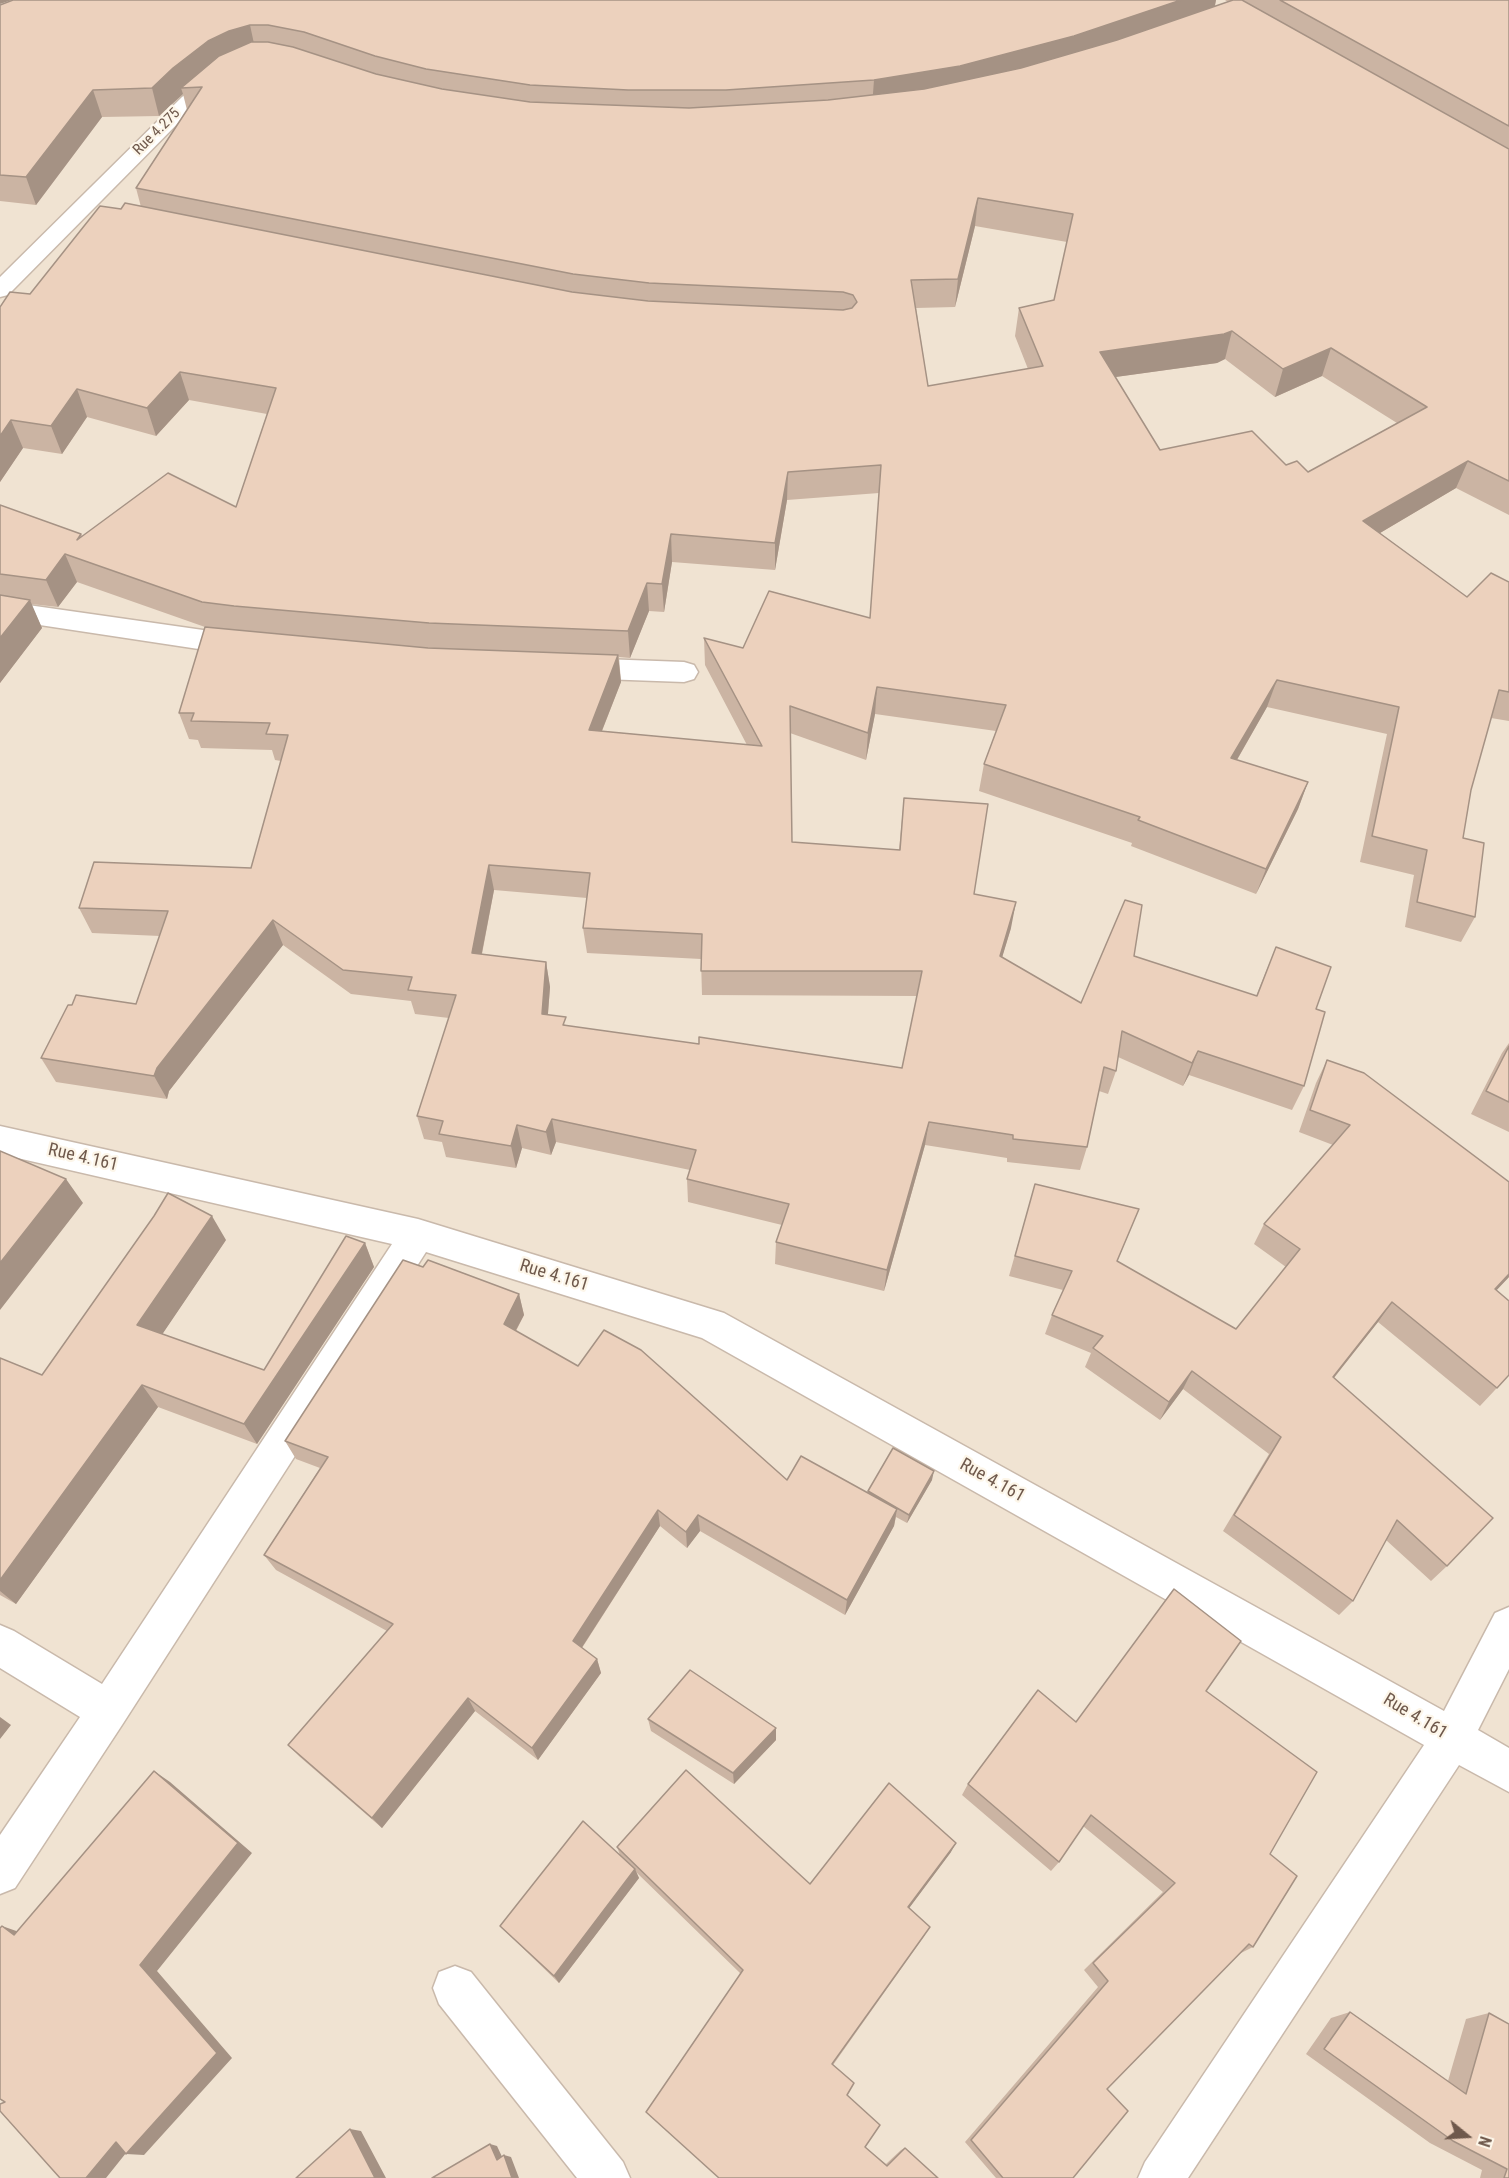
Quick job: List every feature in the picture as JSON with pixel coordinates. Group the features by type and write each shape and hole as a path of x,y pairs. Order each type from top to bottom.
{"street":[{"name":"Rue 4.275","path":"0,291 189,100 218,78 236,69"},
{"path":"78,211 101,216"},
{"path":"0,610 265,648"},
{"path":"553,668 684,672"},
{"name":"Rue 4.161","path":"0,1140 418,1234 711,1325 1453,1737 1161,2178"},
{"path":"0,1873 418,1234"},
{"path":"1509,1627 1453,1737 1509,1771"},
{"path":"0,1645 108,1711"},
{"path":"455,1988 607,2178"}],"shaded area":[{"path":"0,0 1509,0 1509,2178 0,2178"}],"building":[{"path":"13,0 1181,0 1074,36 960,66 874,80 726,90 628,90 530,85 426,69 375,56 304,32 268,25 250,25 229,31 208,41 173,68 152,88 93,90 26,177 0,175 0,5"},
{"path":"1233,0 1242,0 1509,149 1509,481 1468,461 1363,521 1467,597 1491,573 1509,582 1509,692 1499,690 1471,790 1463,838 1484,843 1475,917 1417,902 1427,850 1372,836 1399,707 1277,680 1231,758 1308,782 1266,869 1138,820 1140,817 984,764 1006,705 877,687 868,733 790,706 792,842 900,850 904,798 988,804 974,894 1016,902 1000,956 1081,1003 1125,900 1142,905 1134,956 1257,996 1276,947 1331,967 1316,1009 1325,1012 1304,1086 1198,1051 1192,1063 1122,1031 1116,1071 1104,1067 1087,1147 1013,1139 1013,1135 929,1122 887,1270 776,1242 789,1204 687,1179 696,1150 552,1119 546,1132 517,1125 511,1146 439,1134 443,1121 417,1116 456,995 408,990 412,977 343,970 273,920 157,1068 154,1076 41,1058 68,1005 72,1005 76,995 136,1004 168,911 79,908 94,862 251,868 288,735 266,734 270,723 191,721 194,713 179,713 205,627 428,648 618,655 589,730 762,746 704,638 743,648 769,591 870,618 881,465 788,472 775,543 671,534 662,584 647,583 628,631 429,623 202,602 65,554 46,580 0,574 0,505 81,534 77,540 168,473 236,507 276,388 180,372 147,408 77,389 51,426 11,420 0,436 0,307 10,292 30,294 100,206 121,209 125,203 572,292 648,301 843,310 852,308 857,302 853,295 843,292 649,283 573,274 136,188 202,87 181,88 219,56 251,42 268,42 293,47 376,74 442,89 530,102 689,108 828,100 924,89 1021,68 1117,40","holes":["978,198 1073,214 1054,300 1019,308 1043,366 928,386 911,280 958,279","1232,331 1283,369 1331,348 1427,407 1308,472 1297,461 1286,465 1252,431 1160,450 1100,352","489,865 590,873 583,928 702,934 701,971 922,971 902,1068 699,1037 699,1044 563,1025 566,1017 542,1014 546,962 472,953"]},
{"path":"1280,0 1509,0 1509,126"},
{"path":"0,595 30,600 0,638"},
{"path":"1509,1046 1509,1102 1486,1091"},
{"path":"1327,1060 1364,1073 1509,1182 1509,1274 1495,1289 1509,1301 1509,1375 1497,1388 1392,1302 1333,1377 1493,1518 1447,1566 1397,1520 1353,1601 1234,1515 1281,1437 1192,1371 1169,1402 1093,1348 1103,1336 1052,1315 1072,1271 1015,1256 1035,1184 1139,1209 1117,1261 1236,1329 1300,1249 1264,1224 1350,1125 1310,1110"},
{"path":"0,1151 66,1179 0,1263"},
{"path":"168,1193 212,1216 137,1325 264,1370 346,1236 365,1243 244,1424 142,1385 0,1580 0,1358 42,1375"},
{"path":"403,1260 423,1267 428,1260 519,1294 504,1324 578,1366 604,1330 641,1350 787,1480 801,1456 897,1509 847,1600 698,1515 686,1532 658,1510 573,1641 597,1659 532,1748 468,1698 372,1818 288,1745 393,1624 264,1555 328,1457 285,1441"},
{"path":"893,1448 934,1471 909,1515 868,1491"},
{"path":"1174,1589 1241,1641 1206,1691 1317,1772 1270,1854 1297,1876 1253,1947 1249,1944 1107,2089 1128,2111 1073,2178 1003,2178 971,2140 1108,1981 1093,1963 1175,1883 1091,1815 1059,1862 968,1784 1038,1690 1076,1722"},
{"path":"690,1670 776,1728 733,1773 648,1719"},
{"path":"686,1770 810,1884 889,1783 956,1843 908,1907 930,1927 832,2064 854,2083 847,2095 880,2125 865,2147 887,2166 905,2148 938,2178 719,2178 646,2112 743,1970 617,1847"},
{"path":"154,1771 238,1843 140,1965 217,2053 126,2154 116,2142 86,2178 60,2178 0,2111 0,2104 5,2102 0,2099 0,1928 2,1926 14,1935"},
{"path":"583,1821 635,1869 554,1976 500,1926"},
{"path":"1350,2012 1466,2094 1489,2013 1509,2024 1509,2178 1504,2178 1507,2169 1453,2141 1324,2049"},
{"path":"350,2129 375,2178 296,2178"},
{"path":"490,2144 497,2160 504,2155 512,2178 432,2178"}]}
